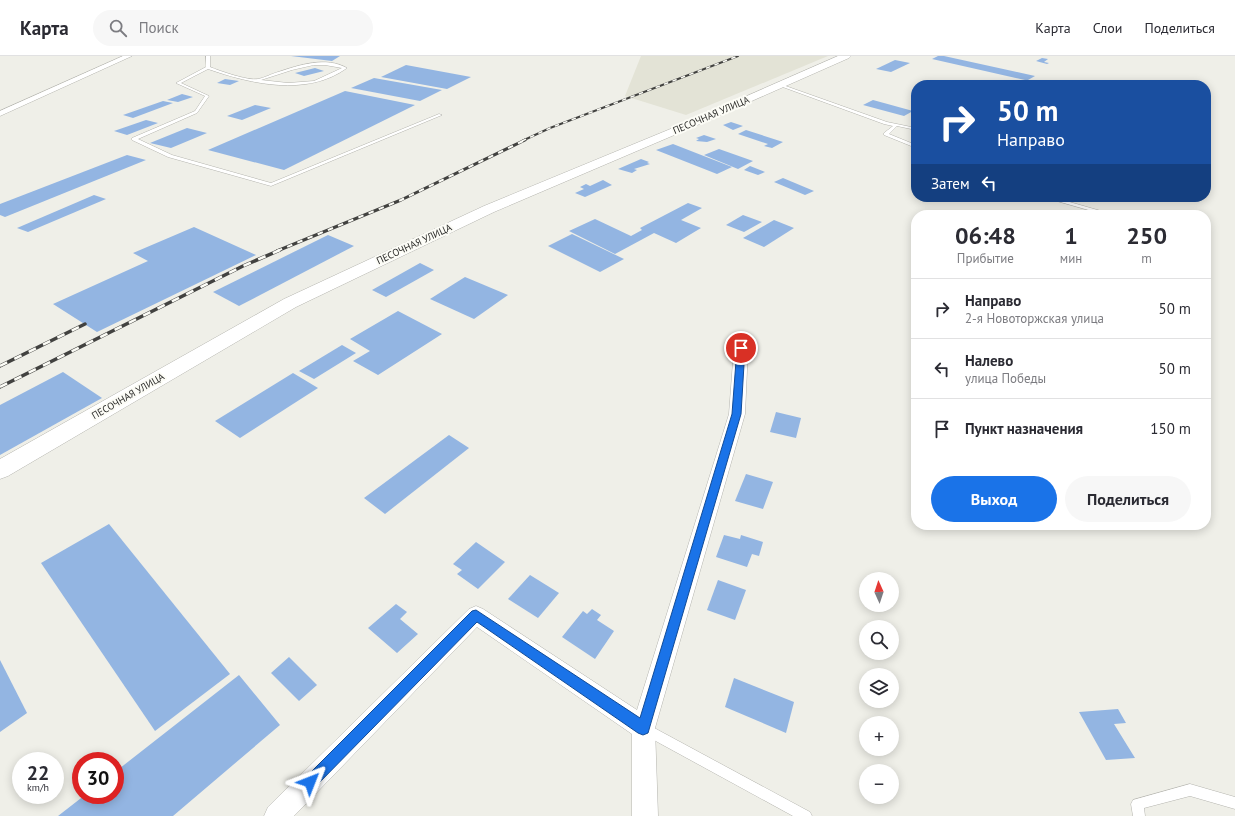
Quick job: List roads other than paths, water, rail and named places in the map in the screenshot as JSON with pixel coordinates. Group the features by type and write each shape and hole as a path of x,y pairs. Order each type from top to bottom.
{"street":[{"path":"0,114 129,56"},
{"name":"ПЕСОЧНАЯ УЛИЦА","path":"0,470 290,303 489,209 782,85 846,56"},
{"path":"645,816 643,728 737,414 741,348"},
{"path":"276,816 476,615 643,728"}],"lane":[{"path":"208,56 208,68"},
{"path":"259,80 309,62 338,64 345,68 315,82 288,84 259,80 227,75 208,68 178,83 207,96 196,112 134,139 170,156 271,185 440,114"},
{"path":"782,85 896,125 911,128"},
{"path":"896,125 886,134 911,145"},
{"path":"1064,202 1094,210"},
{"path":"643,728 806,816"},
{"path":"1139,816 1137,804 1190,790 1235,802"}],"railway":[{"path":"522,141 550,128 738,56"},
{"path":"277,251 401,200 525,140"},
{"path":"0,387 243,266 280,250"},
{"path":"0,366 85,324"}]}
